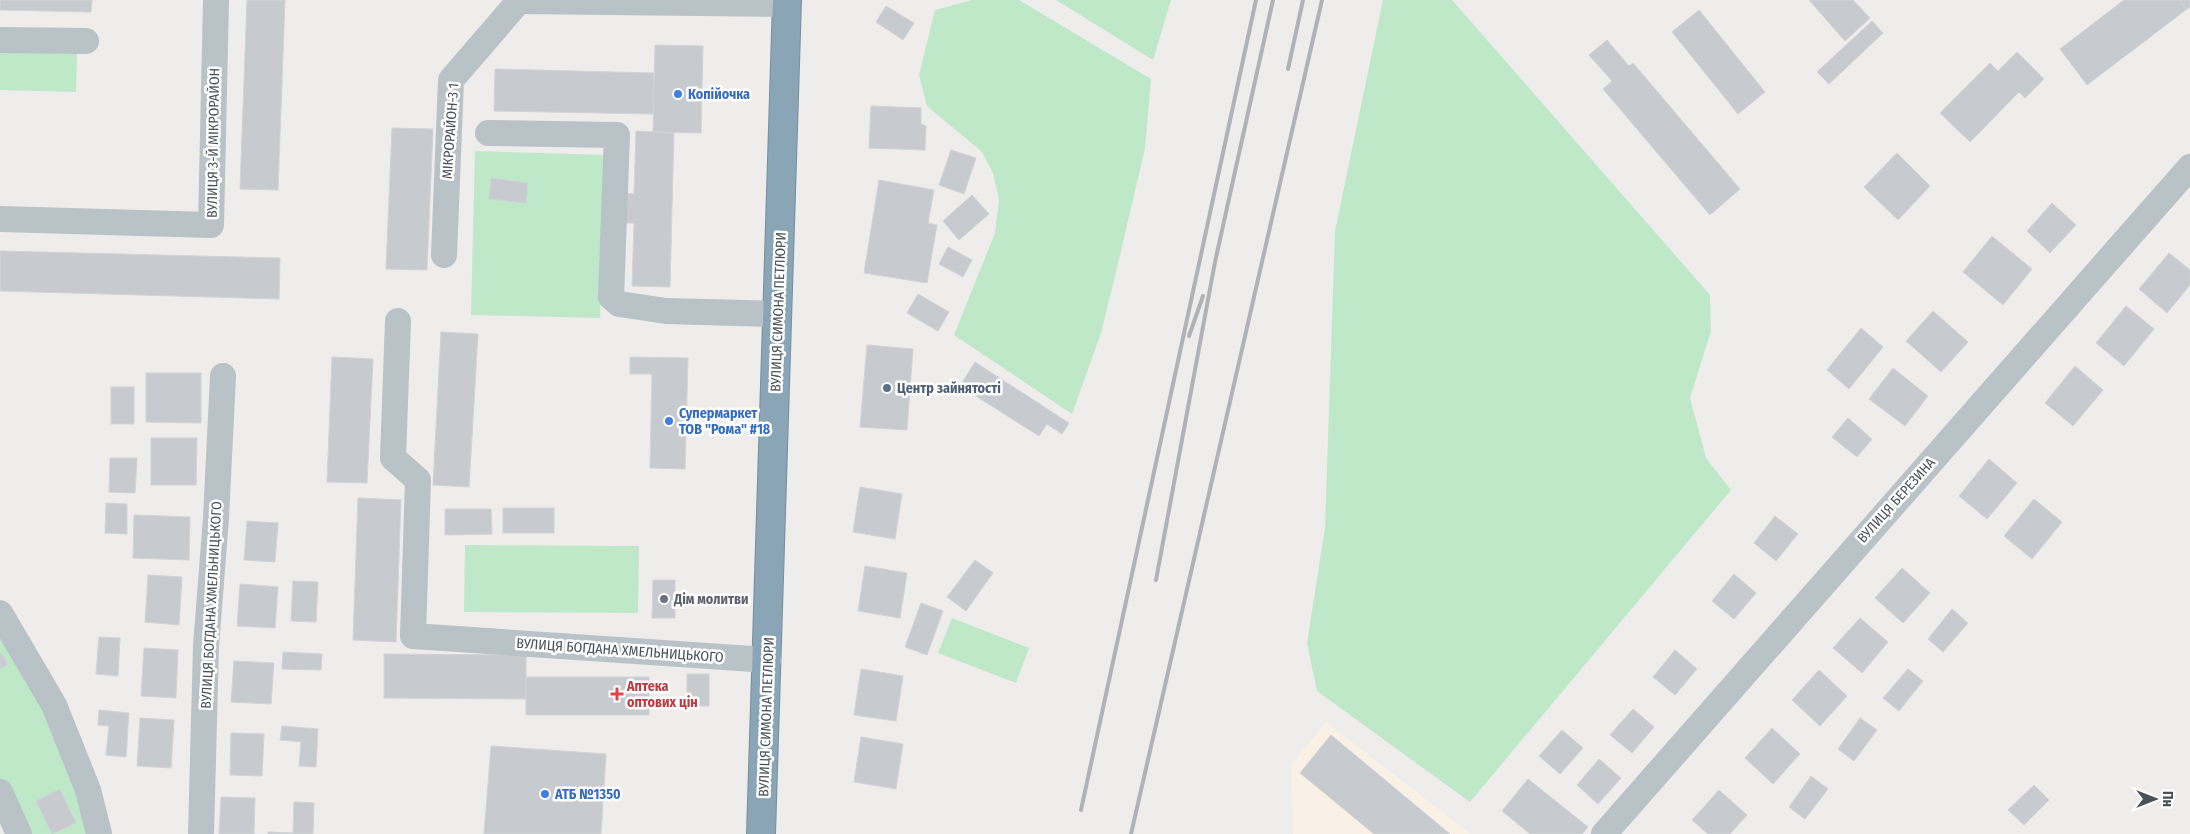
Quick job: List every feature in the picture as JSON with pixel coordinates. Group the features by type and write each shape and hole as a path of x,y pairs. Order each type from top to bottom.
{"highway":[{"name":"ВУЛИЦЯ СИМОНА ПЕТЛЮРИ","path":"762,834 768,660 764,314 787,2"}],"street":[{"name":"ВУЛИЦЯ 3-Й МІКРОРАЙОН","path":"0,219 211,225 216,0"},
{"path":"519,1 787,2"},
{"name":"МІКРОРАЙОН-3 1","path":"444,255 451,80 519,1"},
{"path":"0,40 86,41"},
{"name":"ВУЛИЦЯ СИМОНА ПЕТЛЮРИ","path":"488,133 617,135 611,297 619,304 666,311 764,314"},
{"name":"ВУЛИЦЯ БЕРЕЗИНА","path":"1604,834 2190,167"},
{"name":"ВУЛИЦЯ БОГДАНА ХМЕЛЬНИЦЬКОГО","path":"398,321 393,458 418,480 413,636 768,660"},
{"name":"ВУЛИЦЯ БОГДАНА ХМЕЛЬНИЦЬКОГО","path":"201,834 206,646 216,518 223,376"},
{"path":"0,613 54,705 88,790 99,834"},
{"path":"0,792 19,834"}],"shaded area":[{"path":"1326,722 1471,834 1293,834 1291,765"}],"green space":[{"path":"972,0 1019,0 1151,79 1145,148 1121,251 1101,333 1072,414 954,335 995,233 999,199 993,173 982,152 927,106 919,75 935,10"},
{"path":"1056,0 1171,0 1153,60"},
{"path":"1383,0 1452,0 1710,295 1711,331 1690,398 1706,458 1731,490 1470,802 1317,691 1307,643 1325,528 1335,231"},
{"path":"0,52 77,53 76,92 0,90"},
{"path":"475,151 605,155 600,318 471,315"},
{"path":"465,545 639,546 638,613 464,612"},
{"path":"0,613 99,834 19,834 0,792"},
{"path":"952,618 1029,648 1016,683 938,653"}],"building":[{"path":"0,0 92,0 91,12 0,10"},
{"path":"247,0 285,0 278,190 240,189"},
{"path":"1809,0 1853,0 1870,18 1845,41"},
{"path":"2124,0 2180,0 2187,9 2087,85 2060,49"},
{"path":"2180,0 2190,0 2190,7 2187,9"},
{"path":"886,6 914,23 903,40 876,22"},
{"path":"1699,10 1765,92 1738,114 1672,32"},
{"path":"1872,21 1883,33 1829,84 1817,72"},
{"path":"1607,40 1629,66 1633,63 1740,189 1710,215 1603,89 1612,81 1589,55"},
{"name":"Копійочка","path":"655,45 703,46 701,133 653,132"},
{"path":"2017,52 2044,79 2025,98 2019,92 1970,142 1940,113 1990,63 1998,71"},
{"path":"495,69 654,73 653,114 494,111"},
{"path":"871,106 921,108 921,124 926,126 925,150 869,148"},
{"path":"392,128 433,129 427,270 386,269"},
{"path":"636,131 674,133 670,287 632,286 634,223 619,223 619,193 634,194"},
{"path":"951,150 976,158 964,194 939,185"},
{"path":"1897,153 1930,186 1898,220 1864,187"},
{"path":"491,178 528,183 526,203 489,199"},
{"path":"879,180 934,190 928,223 937,225 927,283 864,273"},
{"path":"972,195 989,214 959,240 943,221"},
{"path":"2052,203 2076,225 2050,253 2027,231"},
{"path":"1992,236 2032,269 2003,305 1963,272"},
{"path":"948,247 972,260 963,277 939,264"},
{"path":"0,251 280,258 279,299 0,291"},
{"path":"2169,253 2190,270 2190,285 2167,313 2139,289"},
{"path":"918,294 949,312 938,331 907,313"},
{"path":"2126,306 2154,329 2124,366 2096,343"},
{"path":"1933,311 1968,342 1941,372 1906,341"},
{"path":"1861,328 1883,347 1849,389 1827,370"},
{"path":"441,332 478,334 469,487 433,485"},
{"name":"Центр зайнятості","path":"867,345 913,349 907,430 860,427"},
{"path":"332,357 373,359 367,483 327,482"},
{"name":"Супермаркет ТОВ \"Рома\" #18","path":"630,357 688,358 685,469 650,468 652,374 630,374"},
{"path":"975,362 1069,423 1062,434 1047,424 1039,436 960,386"},
{"path":"2075,366 2103,390 2073,426 2045,403"},
{"path":"1893,368 1928,396 1905,426 1869,399"},
{"path":"146,373 201,373 201,423 146,422"},
{"path":"111,387 134,387 134,424 111,424"},
{"path":"1848,418 1872,439 1857,457 1832,437"},
{"path":"151,438 197,438 196,485 151,485"},
{"path":"110,458 137,458 135,493 109,492"},
{"path":"1989,459 2017,483 1987,519 1959,496"},
{"path":"860,487 902,494 895,539 853,532"},
{"path":"358,498 401,500 396,642 353,640"},
{"path":"2034,499 2062,522 2032,559 2004,536"},
{"path":"106,503 127,504 127,534 105,533"},
{"path":"503,508 554,508 554,533 503,533"},
{"path":"445,509 491,509 492,534 445,535"},
{"path":"134,515 190,517 189,560 133,558"},
{"path":"1775,516 1798,534 1776,561 1754,543"},
{"path":"247,521 278,523 275,562 244,560"},
{"path":"975,560 993,573 966,611 947,597"},
{"path":"865,566 907,573 900,618 858,611"},
{"path":"1902,568 1930,593 1903,623 1875,598"},
{"path":"1734,574 1756,593 1734,619 1712,601"},
{"path":"148,575 182,577 179,625 145,622"},
{"name":"Дім молитви","path":"653,580 675,580 675,618 652,618"},
{"path":"293,581 318,582 316,622 291,621"},
{"path":"240,584 278,587 275,628 237,626"},
{"path":"921,603 943,611 927,655 905,647"},
{"path":"1952,609 1968,623 1943,652 1928,639"},
{"path":"1860,618 1888,642 1862,673 1833,648"},
{"path":"99,637 120,638 118,676 96,674"},
{"path":"144,648 178,650 176,698 141,696"},
{"path":"1675,650 1697,669 1675,695 1653,677"},
{"path":"0,652 8,664 0,669"},
{"path":"283,652 322,654 321,670 282,669"},
{"path":"384,654 526,655 526,699 384,698"},
{"path":"234,661 274,663 271,704 231,702"},
{"path":"861,669 903,676 896,721 854,715"},
{"path":"1908,669 1923,681 1899,711 1883,698"},
{"path":"1819,670 1847,696 1820,726 1792,700"},
{"path":"687,674 709,674 709,706 687,706"},
{"path":"526,677 649,677 649,715 526,715"},
{"path":"1633,709 1654,727 1632,753 1610,735"},
{"path":"99,710 129,713 126,757 106,755 109,726 98,725"},
{"path":"140,718 174,720 171,768 137,766"},
{"path":"1860,718 1877,730 1854,761 1838,749"},
{"path":"282,726 318,729 316,767 299,766 301,742 280,740"},
{"path":"1772,728 1800,754 1773,784 1745,758"},
{"path":"1562,730 1583,748 1560,774 1539,756"},
{"path":"231,733 264,734 262,776 230,775"},
{"path":"1331,735 1450,834 1374,834 1300,773"},
{"path":"861,737 903,744 896,789 854,782"},
{"name":"АТБ №1350","path":"491,746 606,754 601,834 484,834"},
{"path":"1599,759 1621,778 1598,804 1577,785"},
{"path":"1811,776 1828,789 1805,819 1789,807"},
{"path":"1528,779 1588,827 1582,834 1530,834 1502,811"},
{"path":"2034,785 2049,800 2024,825 2008,810"},
{"path":"60,789 76,823 52,834 36,801"},
{"path":"1719,790 1747,815 1730,834 1708,834 1692,820"},
{"path":"221,797 255,798 254,834 219,834"},
{"path":"294,802 314,803 313,834 268,834 268,832 293,833"}],"railway":[{"path":"1081,810 1256,0"},
{"path":"1156,580 1215,262 1273,0"},
{"path":"1288,69 1303,0"},
{"path":"1131,834 1322,0"},
{"path":"1189,336 1203,296"}],"place":[{"name":"Копійочка","path":"678,94"},
{"name":"Центр зайнятості","path":"887,388"},
{"name":"Супермаркет ТОВ \"Рома\" #18","path":"669,421"},
{"name":"Дім молитви","path":"664,599"},
{"name":"Аптека оптових цін","path":"617,694"},
{"name":"АТБ №1350","path":"545,794"}]}
